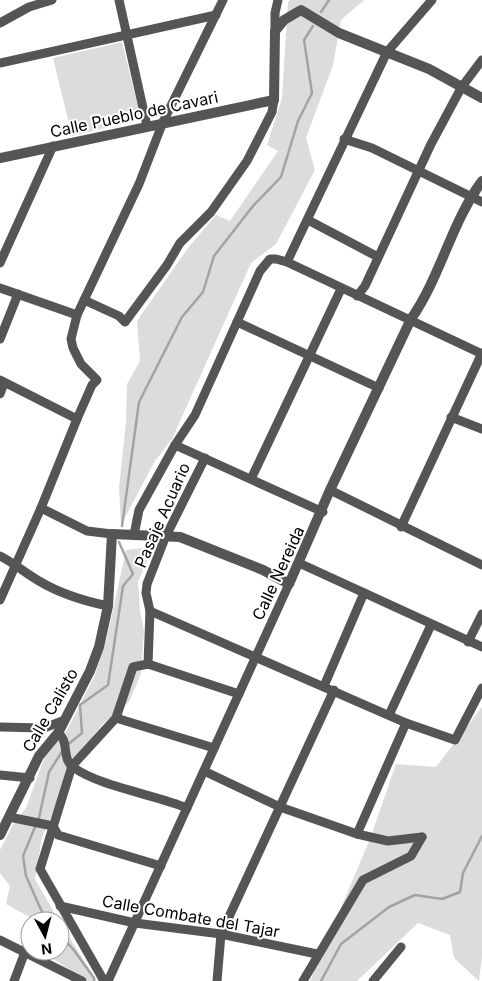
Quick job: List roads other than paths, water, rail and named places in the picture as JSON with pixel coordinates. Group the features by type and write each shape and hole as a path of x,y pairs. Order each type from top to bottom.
{"street":[{"path":"0,24 29,7 52,0"},
{"path":"119,0 147,126"},
{"path":"0,600 41,508 77,419 92,385 97,380 81,364 73,348 71,339 77,315 138,184 163,122 223,0"},
{"path":"84,300 119,316 125,322 167,265 180,243 211,212 247,162 272,112 274,100 274,13 278,0"},
{"path":"401,527 482,354 287,262 387,52 432,0"},
{"path":"275,31 284,20 301,10 339,34 429,69 482,98"},
{"path":"0,63 216,15"},
{"path":"357,296 365,286 418,172 461,88 482,60"},
{"name":"Calle Pueblo de Cavari","path":"0,158 274,100"},
{"path":"344,139 372,148 482,202"},
{"path":"0,263 53,146"},
{"name":"Calle Nereida","path":"108,981 257,656 322,512 330,490 410,319 423,302 440,270 470,197 482,181"},
{"path":"308,220 378,257"},
{"name":"Pasaje Acuario","path":"134,535 139,510 175,444 195,415 264,264 270,259 276,258 287,262"},
{"path":"0,288 77,315"},
{"path":"251,479 341,289"},
{"path":"0,338 18,294"},
{"path":"237,322 379,388"},
{"path":"0,394 2,382 77,419"},
{"path":"451,417 482,429"},
{"path":"175,444 322,512"},
{"name":"Pasaje Acuario","path":"148,664 150,611 146,593 147,584 165,538 205,458"},
{"path":"330,490 401,527 482,565"},
{"path":"41,508 87,531 165,538 180,537 217,550 274,575 289,584"},
{"name":"Calle Calisto","path":"0,835 30,778 39,756 58,733 90,671 99,647 108,606 112,534"},
{"path":"0,556 16,564 41,583 92,603 108,606"},
{"path":"299,563 482,647"},
{"path":"324,686 364,593"},
{"path":"150,611 257,656 406,723 455,740 482,688"},
{"path":"468,642 482,614"},
{"path":"389,715 431,625"},
{"path":"104,981 40,869 72,766 116,718 132,667 148,664 239,694"},
{"path":"216,981 221,934 334,690"},
{"path":"116,718 214,748"},
{"path":"0,727 38,729 64,720"},
{"path":"357,834 406,723"},
{"path":"58,733 65,743 66,758 72,766 86,775 166,799 187,808"},
{"path":"204,771 280,807 357,834 388,841 422,837 411,856 363,880 317,954 303,981"},
{"path":"0,775 30,778"},
{"path":"9,817 53,826 58,835 65,838 106,848 161,866"},
{"name":"Calle Combate del Tajar","path":"60,906 134,923 221,934 317,954"},
{"path":"0,940 20,950"},
{"path":"373,981 401,947"},
{"path":"14,981 22,961"},
{"path":"43,961 82,981"}],"waterway":[{"path":"321,12 329,0"},
{"path":"122,526 139,402 182,317 203,292 214,256 253,206 281,177 298,121 312,93 304,40 313,26"},
{"path":"66,746 82,733 80,705 108,685 123,586 133,574 119,542"},
{"path":"39,818 49,772 63,750"},
{"path":"35,827 23,856 26,876 42,911"},
{"path":"321,981 341,944 389,907 415,895 442,899 460,892 463,873 482,836"},
{"path":"70,946 94,978 94,981"}]}
